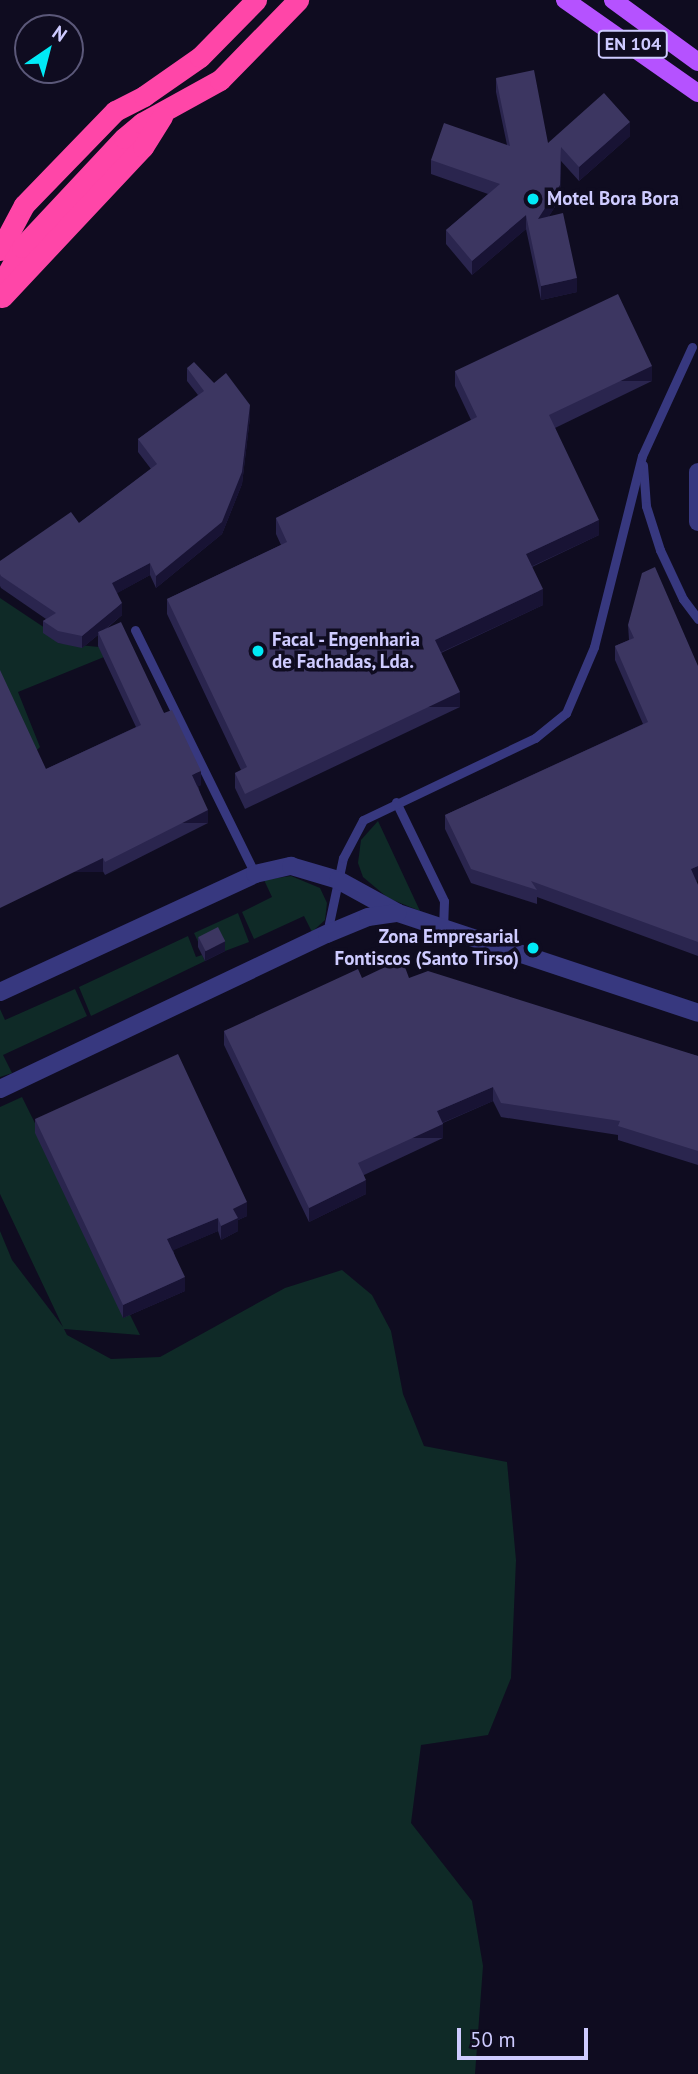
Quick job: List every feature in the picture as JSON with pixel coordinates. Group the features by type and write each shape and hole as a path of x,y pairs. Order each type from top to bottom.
{"highway":[{"path":"200,57 220,18 236,0"},
{"path":"4,244 144,96 200,57 256,0"},
{"path":"0,287 36,231 124,138 142,123 162,116 220,80 298,0"},
{"path":"0,299 143,147 162,116"}],"main road":[{"name":"EN 104","path":"565,0 698,93"},
{"name":"EN 104","path":"613,0 698,62"}],"street":[{"path":"698,472 698,522"},
{"path":"0,992 255,874 291,866 338,880 398,913 698,1013"},
{"path":"0,1090 327,934 368,917 398,913"}],"lane":[{"path":"327,934 338,880 352,837 363,820 535,738 566,713 594,647 642,456 692,347"},
{"path":"642,456 646,506 660,550 683,599 698,619"},
{"path":"135,629 255,874"},
{"path":"396,802 444,901 443,928"}],"green space":[{"path":"0,598 48,630 58,643 99,647 104,657 18,692 40,747 33,754 0,684"},
{"path":"378,821 420,911 388,898 363,877 358,863 361,840"},
{"path":"291,876 320,888 327,903 325,920 312,932 304,916 254,939 242,912 272,897 264,880"},
{"path":"238,913 249,942 225,951 218,937 200,946 194,933"},
{"path":"188,936 196,957 202,955 205,961 91,1016 79,987"},
{"path":"75,989 87,1016 3,1055 12,1073 0,1077 0,1009 5,1020"},
{"path":"22,1097 140,1335 64,1329 67,1335 111,1359 160,1357 285,1288 342,1270 372,1295 391,1331 403,1394 424,1446 507,1462 516,1560 511,1678 488,1735 421,1745 411,1823 472,1901 483,1966 475,2074 0,2074 0,1231 12,1260 63,1327 0,1194 0,1107"}],"building":[{"path":"534,70 548,143 604,93 630,122 579,167 561,147 560,185 538,219 563,213 577,278 541,286 526,215 472,261 446,230 500,184 431,160 444,123 510,146 496,78"},
{"path":"618,294 652,366 549,415 599,520 526,554 543,589 435,640 460,692 245,794 235,773 247,767 167,599 287,542 276,518 477,417 455,371"},
{"path":"194,362 214,383 226,373 250,405 242,472 222,522 156,576 150,563 112,583 122,603 82,636 58,631 43,621 56,613 1,576 0,561 71,512 79,523 157,464 138,439 204,391 187,368"},
{"path":"655,567 698,666 698,866 691,869 698,885 698,942 531,881 537,890 471,869 445,815 648,722 615,646 634,638 628,625 642,573"},
{"path":"121,622 164,713 172,710 201,771 192,775 208,810 105,862 103,858 0,908 0,670 46,769 141,725 98,632"},
{"path":"218,927 225,941 206,951 198,937"},
{"path":"402,959 409,978 428,971 698,1056 698,1151 618,1126 620,1121 501,1103 493,1087 437,1111 443,1124 358,1163 366,1180 309,1208 224,1031 358,969 362,978"},
{"path":"178,1054 247,1202 233,1209 238,1218 221,1226 218,1218 167,1239 185,1277 123,1305 35,1119"}],"place":[{"name":"Motel Bora Bora","path":"533,199"},
{"name":"Facal - Engenharia de Fachadas, Lda.","path":"258,651"},
{"name":"Zona Empresarial Fontiscos (Santo Tirso)","path":"533,948"}]}
